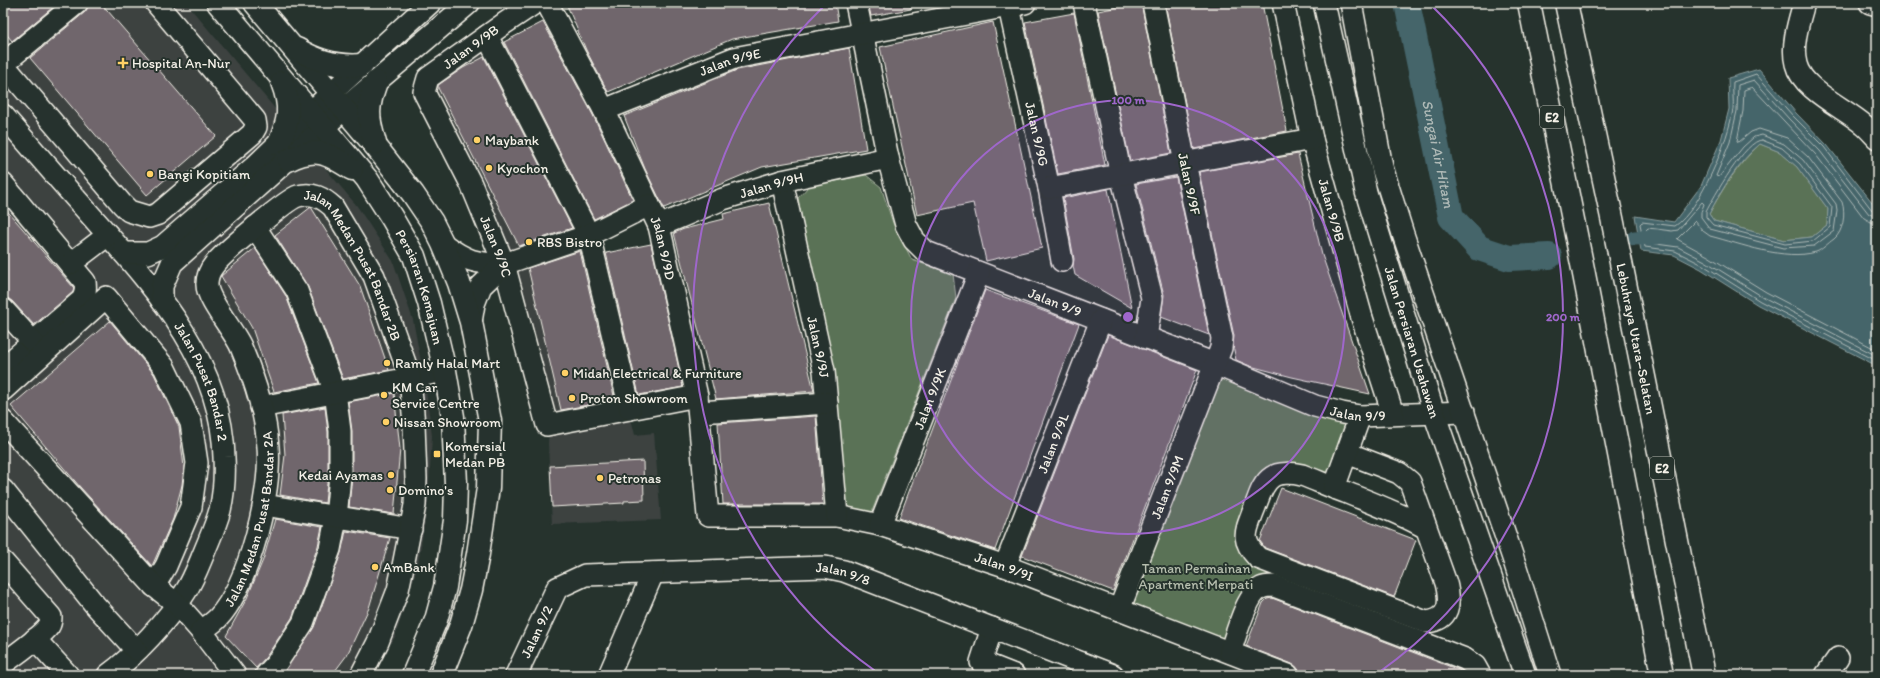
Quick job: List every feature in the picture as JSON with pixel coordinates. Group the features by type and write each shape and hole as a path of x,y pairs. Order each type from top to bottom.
{"main road":[{"name":"Persiaran Kemajuan","path":"218,3 367,179 414,256 429,303 445,371 456,450 455,520 449,561 436,620 413,675"},
{"path":"255,3 377,148 413,194 432,222 459,283 471,322 490,421 488,488 471,590 461,625 442,675"},
{"name":"E2","path":"1529,3 1583,269 1662,675"},
{"name":"Lebuhraya Utara–Selatan","path":"1566,3 1612,218 1619,261 1704,675"},
{"path":"291,46 323,62 348,66 362,65"},
{"path":"280,76 286,93 288,108 288,123 284,152 317,152 337,160 367,179"},
{"path":"376,82 368,107 372,131 377,148"}],"street":[{"path":"77,3 3,64 122,204 129,211 149,217 158,214 252,134 256,127 255,120 156,3"},
{"path":"162,301 162,286 172,263 227,202 284,152 338,101 362,65 430,3"},
{"path":"338,101 376,82 443,11 469,3"},
{"name":"Jalan 9/9B","path":"428,78 535,3"},
{"name":"Jalan 9/9D","path":"547,3 604,110 659,226 698,404 708,516"},
{"name":"Jalan 9/9","path":"856,3 861,34 888,158 906,225 914,240 926,252 1215,364 1315,406 1360,416 1464,412"},
{"path":"1084,3 1121,175 1152,298 1146,338"},
{"name":"Jalan 9/9F","path":"1154,3 1184,164 1220,328 1221,348 1215,364"},
{"name":"Jalan 9/9B","path":"1283,3 1312,139 1362,318 1393,414"},
{"name":"Jalan Persiaran Usahawan","path":"1324,3 1366,192 1434,413 1525,675"},
{"name":"Jalan Persiaran Usahawan","path":"1352,3 1382,168 1402,234 1464,412 1550,675"},
{"path":"1804,3 1794,52 1796,64 1801,75 1811,86 1864,125 1877,138"},
{"path":"1870,3 1877,5"},
{"path":"861,34 1017,5"},
{"name":"Jalan 9/9G","path":"1017,5 1062,261"},
{"name":"Jalan 9/9E","path":"604,110 734,58 861,34"},
{"path":"487,36 590,235 630,409 698,404 827,403"},
{"name":"Jalan 9/9C","path":"428,78 424,92 471,184 504,264 547,425 630,409"},
{"name":"Jalan Pusat Bandar 2","path":"3,115 124,253 188,337 213,390 220,416 224,440 224,482 220,511 198,566 186,591 161,625 110,675"},
{"path":"1049,188 1312,139"},
{"name":"Jalan 9/9H","path":"659,226 723,199 782,181 888,158"},
{"path":"204,175 227,202"},
{"name":"Jalan 9/9J","path":"782,181 824,371 837,516"},
{"path":"3,184 85,282 86,294 82,300 3,368"},
{"name":"Jalan Medan Pusat Bandar 2B","path":"255,228 297,196 310,195 324,199 333,207 374,276 410,377 416,479 411,529 398,590 378,642 361,675"},
{"path":"124,253 148,253 163,246 227,202"},
{"path":"443,244 460,256 478,263 504,264 590,235 649,205"},
{"path":"255,228 297,291 335,392 340,431 340,475 336,518 330,549 303,623 276,664 266,675"},
{"name":"Jalan Medan Pusat Bandar 2A","path":"201,631 218,618 229,602 240,581 249,557 264,505 268,447 261,407 241,346 207,287 208,274 215,263 255,228"},
{"path":"70,264 108,235"},
{"path":"471,322 474,304 481,286 504,264"},
{"name":"Jalan 9/9K","path":"880,525 979,273"},
{"path":"3,390 106,297 164,367 191,423 197,463 191,507 166,566 154,586"},
{"path":"3,309 27,347"},
{"name":"Jalan 9/9L","path":"1005,566 1101,320"},
{"path":"3,329 27,347"},
{"name":"Jalan 9/9M","path":"1119,610 1215,364"},
{"path":"261,407 445,371"},
{"path":"191,423 220,416"},
{"path":"1334,488 1360,416"},
{"path":"3,421 154,586 177,604 201,631 235,675"},
{"path":"1347,453 1405,477 1410,482 1426,528 1449,596 1448,608 1443,617 1435,622 1426,622 1258,558 1249,549 1245,539 1247,528 1263,486 1272,477 1285,474 1301,475 1411,519 1426,528"},
{"path":"3,490 95,605 136,650"},
{"path":"264,505 336,518 411,529"},
{"name":"Jalan 9/9I","path":"708,516 837,516 880,525 1005,566 1288,675"},
{"path":"3,562 51,617 50,626 3,664"},
{"name":"Jalan 9/8","path":"557,588 585,575 818,568 835,569 1113,675"},
{"path":"609,675 653,573"},
{"path":"1230,652 1248,605 1254,594 1262,587 1274,586 1465,659 1474,666 1480,675"},
{"name":"Jalan 9/2","path":"516,675 557,588"},
{"path":"992,628 981,662 1014,675"},
{"path":"34,639 68,675"}],"shaded area":[{"path":"3,3 186,3 357,206 393,261 413,320 425,383 432,436 428,502 418,565 395,637 371,675 3,675"},
{"path":"486,43 588,239 635,435 654,433 661,520 552,524 548,444 549,420 428,89"}],"green space":[{"path":"1760,144 1780,152 1797,167 1828,209 1827,225 1812,237 1784,240 1714,221 1709,214 1732,177"},
{"path":"866,175 881,187 893,223 912,260 953,274 956,298 871,514 847,510 833,381 798,198 809,186"},
{"name":"Taman Permainan Apartment Merpati","path":"1215,364 1360,416 1334,488 1285,474 1247,528 1258,558 1274,586 1262,587 1230,652 1119,610"}],"water":[{"path":"1759,69 1796,113 1827,145 1872,202 1877,211 1877,366 1758,305 1701,269 1674,255 1641,251 1635,216 1674,222 1701,186 1721,140 1729,109 1728,78","holes":["1760,144 1780,152 1797,167 1828,209 1827,225 1812,237 1784,240 1714,221 1709,214 1731,176 1752,151"]}],"building":[{"path":"3,3 58,3 12,41 3,30"},
{"path":"89,3 101,3 216,136 147,195 30,58 85,12"},
{"path":"566,3 835,3 838,21 732,39 608,92 586,50"},
{"path":"868,3 911,3 911,9 871,16"},
{"path":"1141,3 1171,153 1130,161 1098,11"},
{"path":"1165,3 1262,3 1287,131 1194,149"},
{"path":"1074,13 1105,165 1058,174 1025,22"},
{"path":"543,22 593,115 633,200 594,219 504,42"},
{"path":"993,22 1042,248 986,261 973,203 917,215 880,47"},
{"path":"849,48 866,149 762,167 664,208 645,169 624,116 737,70"},
{"path":"484,57 572,228 519,246 438,88 438,85 463,68"},
{"path":"1298,154 1322,255 1370,394 1292,377 1250,366 1236,360 1233,345 1234,336 1199,172"},
{"path":"1176,177 1209,335 1161,317 1164,295 1136,184"},
{"path":"1108,189 1132,308 1075,275 1073,266 1074,259 1063,198"},
{"path":"769,203 814,391 716,399 674,233 724,219 723,214"},
{"path":"3,206 74,288 73,292 34,325 12,301 3,297"},
{"path":"311,207 360,286 389,370 343,379 308,287 275,235"},
{"path":"651,244 683,387 639,395 606,253"},
{"path":"255,248 286,296 319,383 274,392 252,328 221,276"},
{"path":"580,251 615,400 561,410 528,268"},
{"path":"985,290 1079,324 995,550 899,518"},
{"path":"110,321 154,374 179,427 184,467 182,485 173,519 152,566 80,487 11,406"},
{"path":"1108,335 1197,370 1113,591 1022,556"},
{"path":"394,393 400,449 394,514 349,507 352,475 352,431 348,402"},
{"path":"325,407 328,432 328,474 325,503 280,495 285,455 282,415"},
{"path":"816,416 823,504 723,504 718,423"},
{"path":"643,461 644,500 624,501 624,503 552,507 550,466"},
{"path":"1281,488 1416,540 1394,597 1265,548 1260,541"},
{"path":"275,519 322,527 318,546 292,618 266,657 256,668 226,636 247,598 263,560"},
{"path":"346,531 390,538 369,608 347,655 332,675 282,675 314,627 341,553"},
{"path":"1272,598 1459,670 1466,675 1310,675 1299,671 1292,664 1246,646 1263,603 1267,599"}],"waterway":[{"name":"Sungai Air Hitam","path":"1407,3 1451,217 1479,248 1509,258 1549,256"},
{"path":"1634,238 1658,237"}],"place":[{"name":"Hospital An-Nur","path":"123,63"},
{"name":"Maybank","path":"477,140"},
{"name":"Kyochon","path":"489,168"},
{"name":"Bangi Kopitiam","path":"150,174"},
{"name":"RBS Bistro","path":"529,242"},
{"name":"Ramly Halal Mart","path":"387,363"},
{"name":"Midah Electrical & Furniture","path":"565,373"},
{"name":"KM Car Service Centre","path":"384,395"},
{"name":"Proton Showroom","path":"572,398"},
{"name":"Nissan Showroom","path":"386,422"},
{"name":"Komersial Medan PB","path":"437,454"},
{"name":"Kedai Ayamas","path":"391,475"},
{"name":"Petronas","path":"600,478"},
{"name":"Domino's","path":"390,490"},
{"name":"AmBank","path":"375,567"}]}
